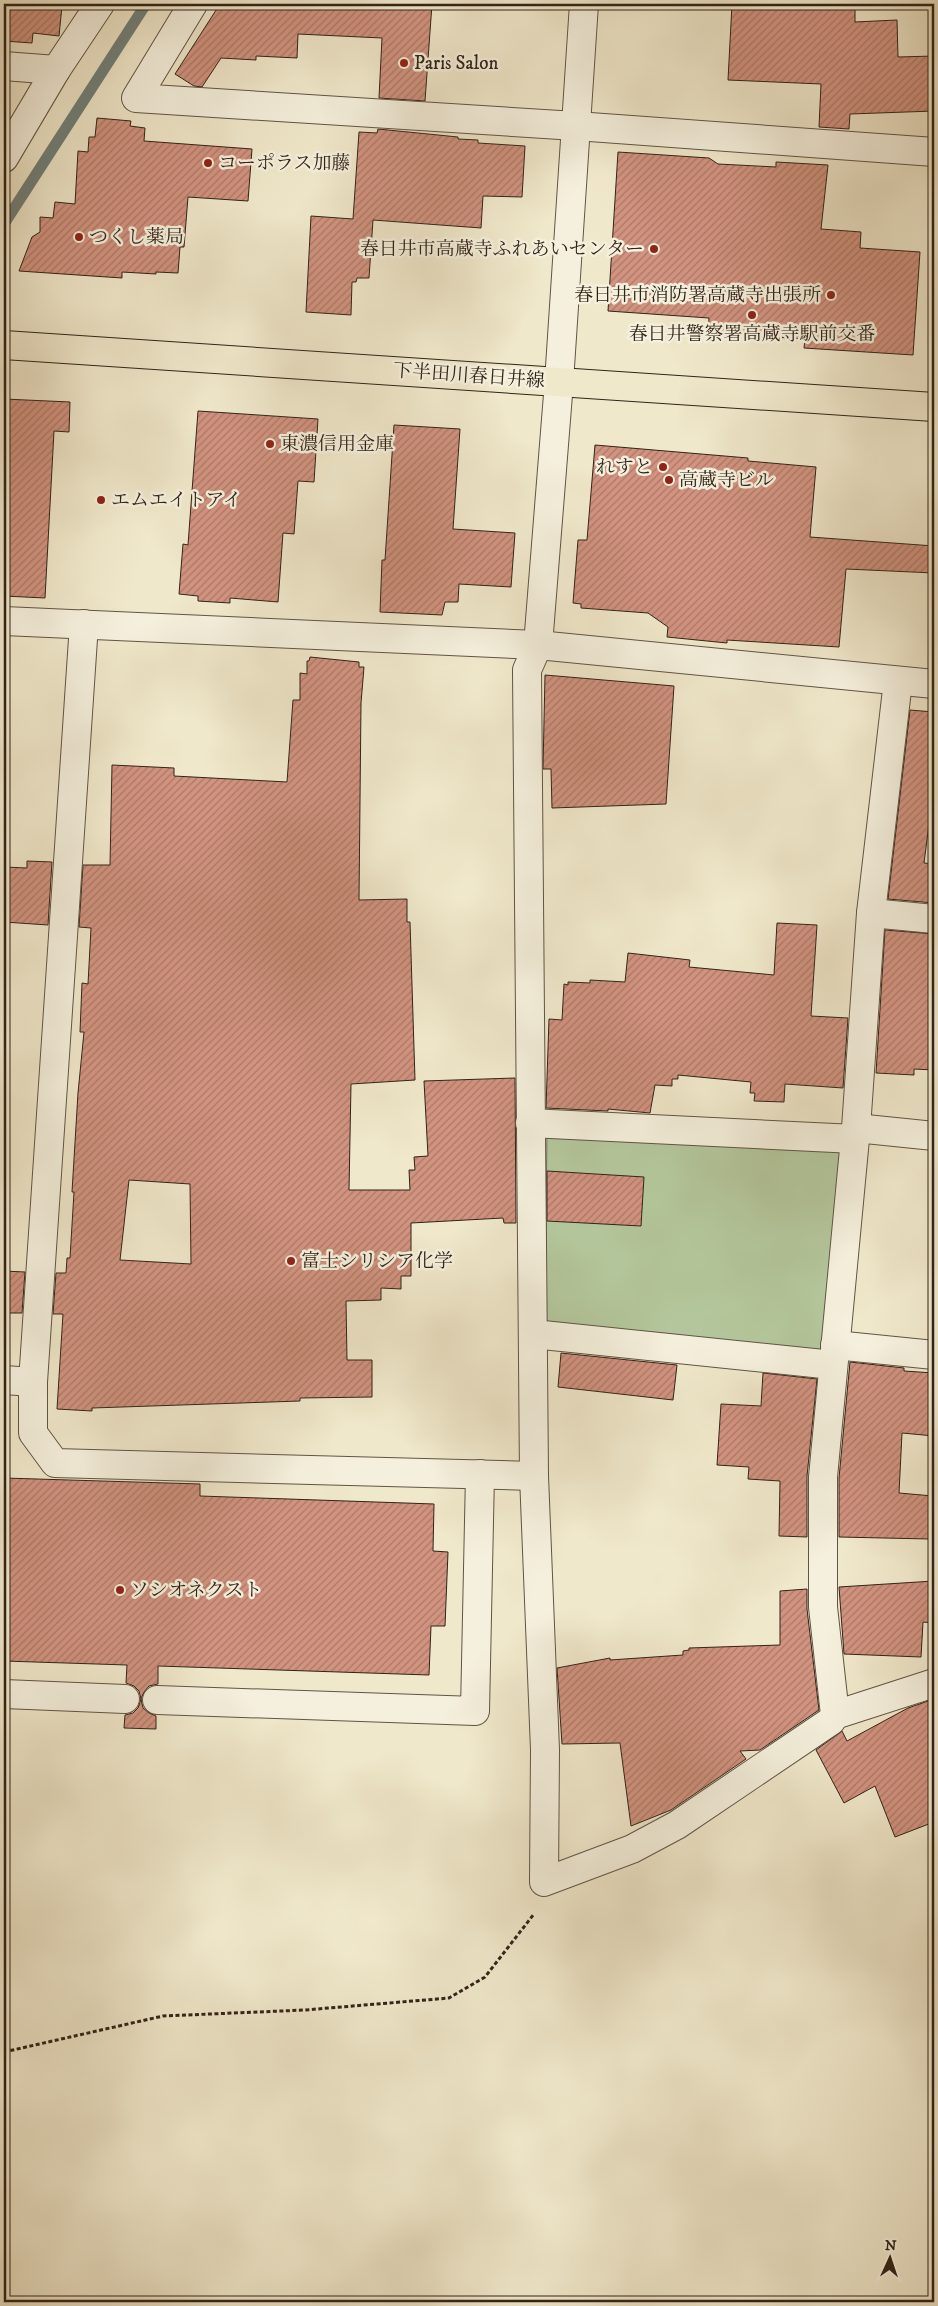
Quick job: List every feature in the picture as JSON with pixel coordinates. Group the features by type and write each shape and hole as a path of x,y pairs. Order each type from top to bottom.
{"main road":[{"name":"下半田川春日井線","path":"4,345 934,407"}],"street":[{"path":"4,158 56,70 100,4"},
{"path":"193,4 136,98 576,126 934,152"},
{"path":"584,4 559,382 538,645 527,670 534,1476 545,1750 544,1882 632,1849 677,1825 831,1721 835,1715 934,1683"},
{"path":"4,66 56,70"},
{"path":"4,621 538,645 934,684"},
{"path":"84,624 33,1382 33,1433 55,1463 534,1476"},
{"path":"835,1715 823,1607 823,1477 856,1134 871,913 898,681"},
{"path":"871,913 934,919"},
{"path":"530,1123 934,1136"},
{"path":"533,1334 834,1355 934,1354"},
{"path":"4,1380 33,1382"},
{"path":"157,1700 474,1711 480,1474"},
{"path":"4,1694 126,1699"}],"path":[{"path":"4,2052 163,2016 305,2010 450,1998 485,1978 534,1913 544,1882"}],"green space":[{"path":"547,1130 839,1146 845,1153 828,1344 813,1356 557,1331 545,1318"}],"building":[{"path":"4,4 48,4 62,6 59,36 33,33 32,43 4,41"},
{"path":"220,4 432,4 425,101 379,98 382,38 298,34 297,58 256,56 256,60 221,58 202,87 194,86 175,74"},
{"path":"732,4 824,4 823,8 855,9 855,22 897,20 898,57 934,56 934,111 850,114 849,129 819,127 821,84 728,80"},
{"path":"97,118 131,121 130,126 145,128 144,141 252,149 248,201 188,197 184,247 180,247 178,273 122,272 122,278 19,271 32,237 40,232 40,217 53,218 55,202 75,204 78,151 88,152 89,137 95,137"},
{"path":"378,129 458,137 458,139 478,140 478,143 525,146 522,197 483,196 481,228 373,220 369,278 357,278 356,282 352,282 351,315 306,312 311,216 353,219 359,132 377,133"},
{"path":"618,152 709,158 718,164 776,167 776,162 828,165 821,229 861,232 860,248 920,252 913,355 804,348 805,339 708,333 709,318 608,311"},
{"path":"4,399 70,402 69,432 54,431 45,598 4,596"},
{"path":"198,411 318,419 314,482 298,481 294,534 283,533 278,602 230,598 230,603 198,601 198,596 179,594 183,544 188,545"},
{"path":"394,425 460,429 453,529 515,533 511,587 459,584 458,602 445,602 442,615 380,612 382,560 385,560"},
{"path":"595,445 748,458 748,461 816,467 810,537 934,546 934,573 846,569 839,647 727,640 727,643 667,637 668,627 648,613 581,608 581,604 573,603 578,540 587,540"},
{"path":"310,657 359,662 359,667 364,667 361,703 359,900 407,899 407,922 410,922 415,1080 351,1084 349,1190 410,1190 409,1170 415,1170 414,1157 428,1156 424,1081 515,1078 516,1223 504,1223 503,1218 411,1223 411,1276 401,1276 401,1289 381,1288 381,1300 346,1301 347,1360 372,1360 372,1397 300,1398 300,1401 92,1408 92,1411 57,1409 63,1314 53,1314 56,1273 66,1273 67,1258 70,1258 78,1093 84,1032 80,1032 82,983 88,984 91,928 79,927 83,865 110,865 112,765 174,768 174,776 287,782 293,700 300,700 300,673 307,674 307,661 309,661","holes":["129,1180 190,1184 191,1264 120,1260"]},
{"path":"545,675 674,686 666,804 552,808 551,769 543,769"},
{"path":"910,710 934,712 934,785 924,863 934,864 934,903 888,899"},
{"path":"27,861 52,862 48,925 4,922 4,867 27,868"},
{"path":"777,923 817,925 811,1016 848,1018 843,1088 785,1084 784,1102 754,1101 755,1093 750,1093 751,1082 678,1075 678,1079 672,1079 672,1086 655,1085 650,1113 608,1109 608,1111 546,1108 549,1019 562,1020 564,984 568,985 568,982 590,983 590,980 625,982 628,953 690,960 689,967 774,975"},
{"path":"885,930 934,934 934,1070 914,1069 914,1075 876,1073"},
{"path":"547,1171 644,1177 641,1226 547,1221"},
{"path":"4,1271 25,1272 22,1313 4,1313"},
{"path":"561,1353 677,1365 673,1400 558,1387"},
{"path":"850,1362 904,1368 904,1371 934,1373 934,1436 902,1433 899,1493 933,1496 929,1539 839,1537 839,1478"},
{"path":"763,1373 817,1379 807,1476 807,1537 779,1536 780,1481 748,1479 749,1467 717,1465 721,1404 761,1406"},
{"path":"4,1478 200,1484 200,1496 434,1504 433,1551 448,1552 445,1626 431,1626 429,1675 158,1666 158,1684 149,1686 141,1699 139,1691 134,1686 126,1683 127,1665 4,1661"},
{"path":"934,1581 934,1623 923,1622 921,1657 844,1654 839,1587"},
{"path":"807,1589 807,1609 819,1710 760,1750 740,1751 746,1759 671,1810 631,1826 620,1743 562,1744 557,1668 610,1658 610,1660 683,1655 683,1651 689,1650 689,1648 780,1645 780,1591"},
{"path":"141,1699 143,1708 156,1716 156,1729 124,1728 125,1715 133,1713 138,1708"},
{"path":"934,1699 934,1822 895,1837 875,1786 844,1803 816,1750 842,1731 847,1741 908,1708"}],"waterway":[{"path":"4,224 146,4"}],"place":[{"name":"Paris Salon","path":"404,63"},
{"name":"コーポラス加藤","path":"208,163"},
{"name":"つくし薬局","path":"79,237"},
{"name":"春日井市高蔵寺ふれあいセンター","path":"654,249"},
{"name":"春日井市消防署高蔵寺出張所","path":"831,295"},
{"name":"春日井警察署高蔵寺駅前交番","path":"752,315"},
{"name":"東濃信用金庫","path":"270,444"},
{"name":"れすと","path":"663,467"},
{"name":"高蔵寺ビル","path":"669,480"},
{"name":"エムエイトアイ","path":"101,500"},
{"name":"富士シリシア化学","path":"291,1261"},
{"name":"ソシオネクスト","path":"120,1590"}]}
